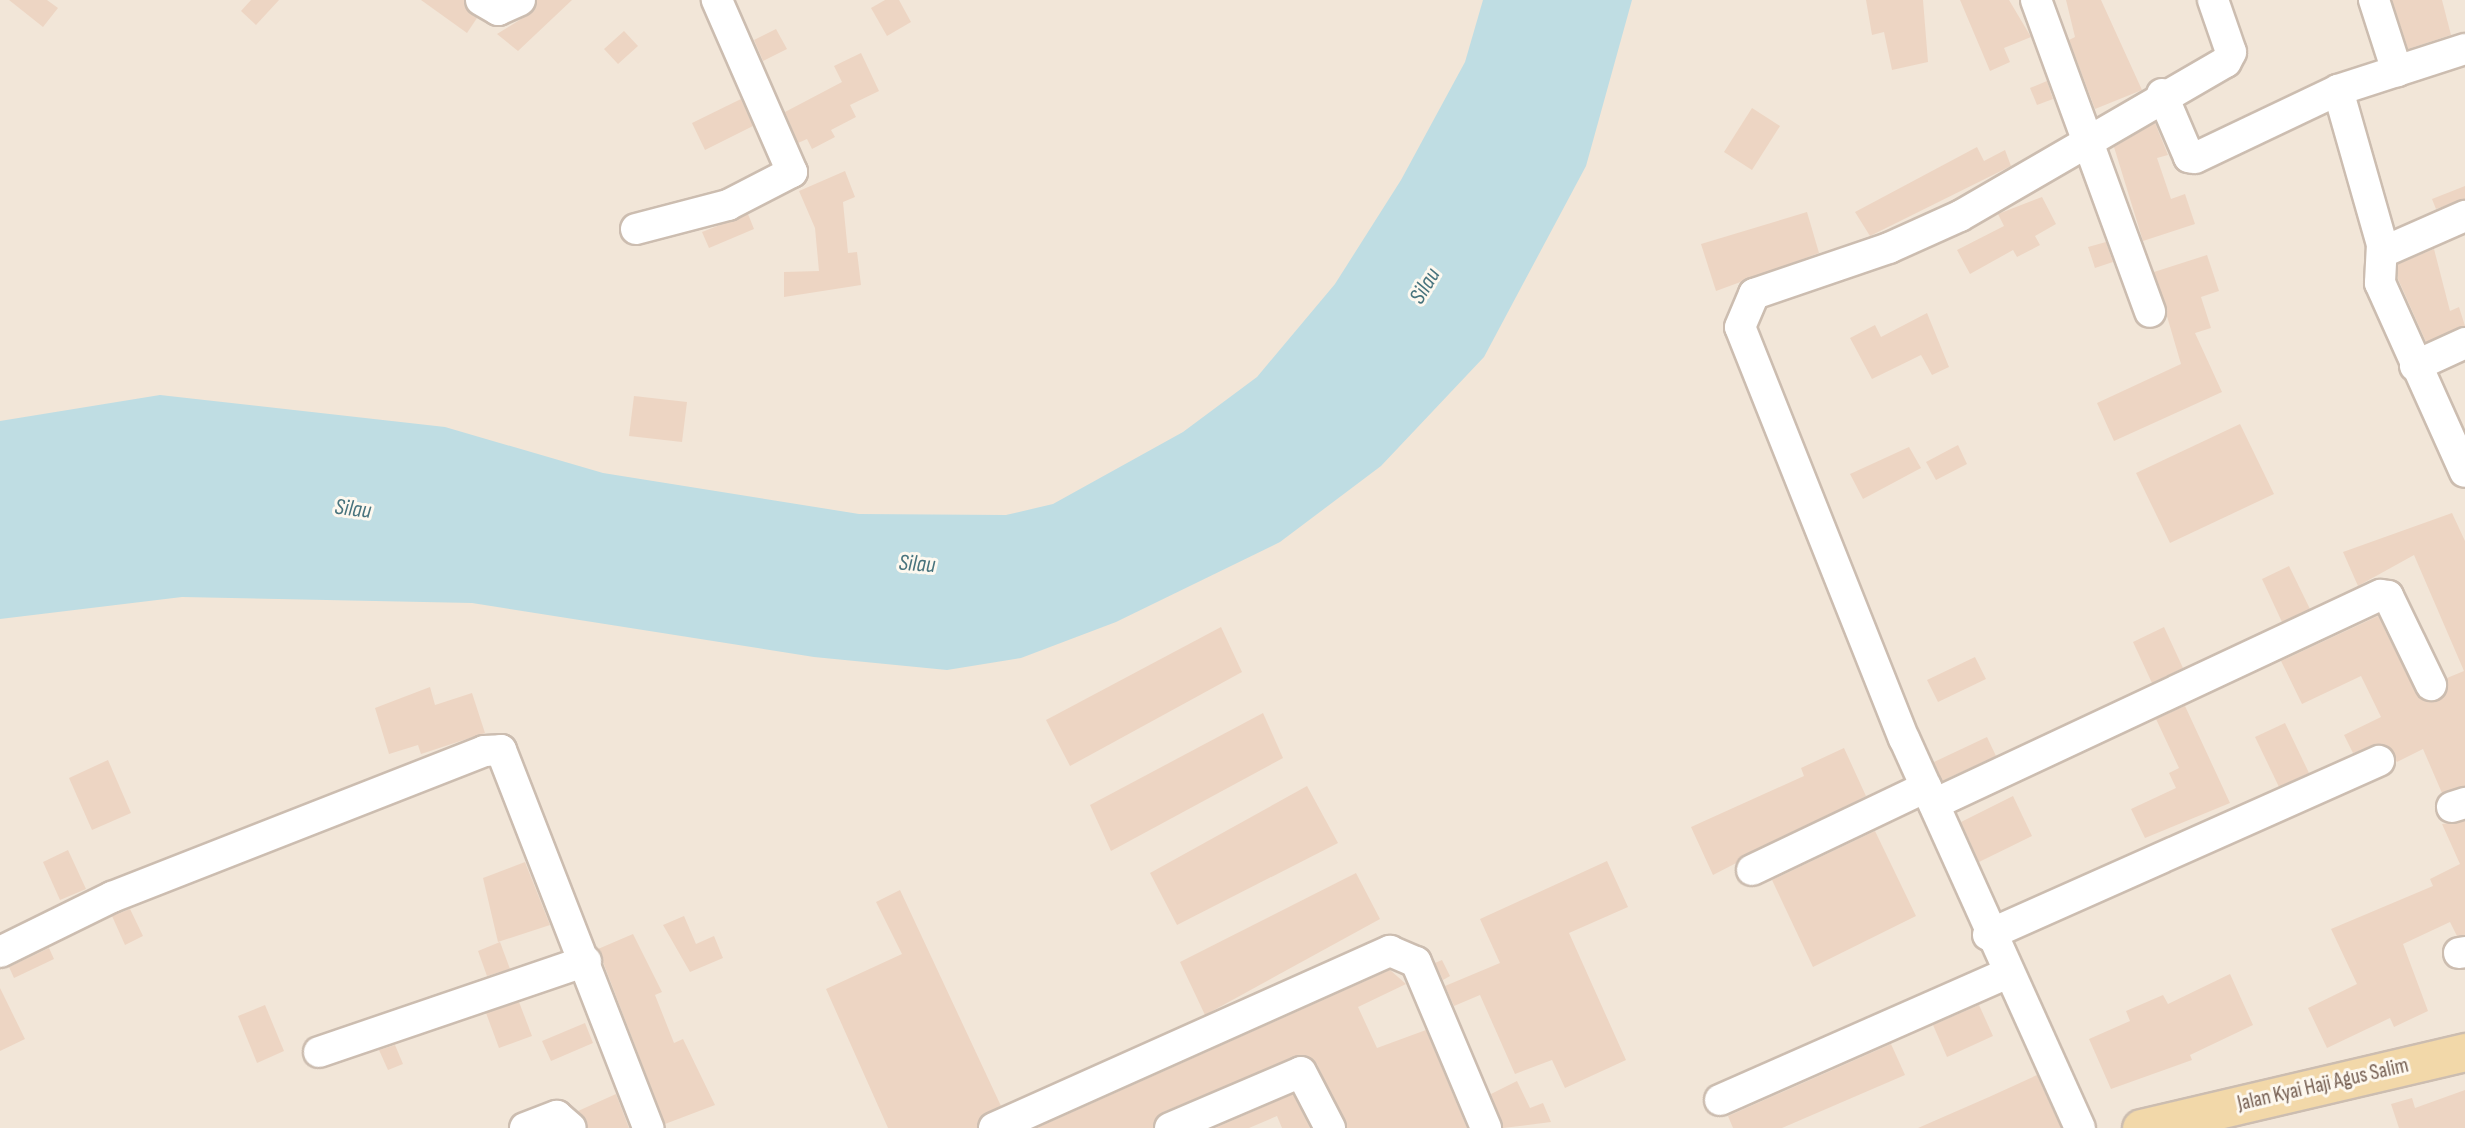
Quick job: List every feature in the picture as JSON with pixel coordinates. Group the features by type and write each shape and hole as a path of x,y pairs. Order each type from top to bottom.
{"main road":[{"name":"Jalan Kyai Haji Agus Salim","path":"2141,1128 2465,1052"}],"street":[{"path":"481,0 498,10 520,0"},
{"path":"636,229 729,205 792,172 717,0"},
{"path":"2036,0 2089,138 2150,312"},
{"path":"2080,1128 1988,935 1930,796 1747,346 1743,310 1754,294 1783,279 1889,248 2034,178 2089,138 2162,94 2230,58 2213,0"},
{"path":"2374,0 2397,71"},
{"path":"2162,94 2195,158 2338,90 2465,49"},
{"path":"2338,90 2383,252 2380,283 2415,366 2465,472"},
{"path":"2383,252 2465,216"},
{"path":"2415,366 2465,343"},
{"path":"1752,870 1930,796 2372,597 2388,596 2431,685"},
{"path":"0,952 112,897 492,749 506,755 649,1128"},
{"path":"1988,935 2379,761"},
{"path":"994,1128 1390,951 1416,962 1486,1128"},
{"path":"319,1052 586,961"},
{"path":"1720,1100 2006,974"},
{"path":"1186,1125 1301,1072 1330,1128"},
{"path":"525,1128 556,1116 570,1128"}],"shaded area":[{"path":"0,0 2465,0 2465,1128 0,1128"}],"water":[{"name":"Silau","path":"1483,0 1632,0 1586,166 1484,357 1381,466 1280,542 1116,622 1021,658 947,670 814,657 472,603 182,597 0,619 0,421 160,395 445,427 603,473 859,514 1006,515 1053,504 1183,432 1257,377 1335,284 1401,180 1465,62"}],"building":[{"path":"9,0 47,0 58,8 43,27"},
{"path":"251,0 279,0 256,25 241,11"},
{"path":"421,0 464,0 477,18 467,33"},
{"path":"537,0 572,0 518,51 497,34 534,11"},
{"path":"885,0 899,0 911,22 887,36 871,8"},
{"path":"1866,0 1923,0 1928,62 1892,70 1884,32 1872,35"},
{"path":"1960,0 2009,0 2031,37 2004,48 2010,62 1990,71"},
{"path":"2066,0 2101,0 2142,90 2095,109 2069,40 2075,37"},
{"path":"2392,0 2442,0 2451,35 2408,49"},
{"path":"776,29 787,49 763,61 754,40"},
{"path":"624,31 638,46 618,64 604,49"},
{"path":"861,53 879,91 850,105 856,117 831,130 835,137 812,149 807,139 798,143 785,112 842,82 834,66"},
{"path":"2047,81 2053,99 2037,105 2030,88"},
{"path":"741,99 753,126 705,150 692,123"},
{"path":"1752,108 1780,126 1752,170 1724,152"},
{"path":"2155,123 2168,155 2157,158 2171,199 2185,194 2195,224 2143,241 2114,147"},
{"path":"1977,147 1984,161 2005,150 2011,166 1870,236 1855,212"},
{"path":"845,171 855,197 843,202 848,253 857,252 861,285 784,297 784,272 819,271 815,228 799,191"},
{"path":"2465,186 2465,199 2436,209 2432,199"},
{"path":"2042,197 2056,224 2035,236 2040,245 2017,257 2013,250 1970,274 1957,250 2004,226 1998,214"},
{"path":"1807,212 1819,253 1716,291 1701,244"},
{"path":"748,214 754,229 709,248 702,232"},
{"path":"2106,242 2113,262 2095,268 2088,247"},
{"path":"2434,249 2450,311 2459,307 2465,326 2426,342 2398,279 2398,264"},
{"path":"2207,255 2219,291 2201,297 2211,328 2195,333 2222,392 2114,441 2097,403 2181,364 2154,272"},
{"path":"1927,313 1949,367 1932,375 1921,355 1872,379 1850,338 1875,325 1881,337"},
{"path":"634,396 687,402 682,442 629,436"},
{"path":"2240,424 2274,494 2170,543 2136,473"},
{"path":"1958,445 1967,464 1936,480 1926,462"},
{"path":"1909,447 1921,468 1863,499 1850,474"},
{"path":"2452,513 2465,541 2465,786 2442,793 2423,749 2397,762 2382,744 2353,753 2344,735 2381,717 2361,676 2302,704 2281,661 2378,616 2416,693 2430,702 2445,695 2447,678 2464,671 2414,555 2358,586 2343,552"},
{"path":"2289,566 2310,609 2282,622 2262,579"},
{"path":"1221,627 1242,672 1070,766 1046,720"},
{"path":"2164,627 2183,668 2152,683 2133,642"},
{"path":"1975,657 1986,679 1938,702 1927,680"},
{"path":"430,687 435,705 472,693 485,733 421,754 418,745 389,754 375,708"},
{"path":"2185,706 2230,803 2145,838 2131,809 2176,788 2169,773 2179,768 2156,719"},
{"path":"1263,713 1283,758 1111,851 1090,805"},
{"path":"2285,723 2309,773 2279,787 2255,737"},
{"path":"1987,737 1996,756 1942,781 1934,762"},
{"path":"1844,748 1866,796 1713,875 1691,827 1804,776 1801,768"},
{"path":"108,760 131,813 92,830 69,778"},
{"path":"1307,786 1338,843 1177,925 1150,873"},
{"path":"2013,796 2032,836 1979,862 1961,822"},
{"path":"2465,821 2465,935 2457,936 2450,922 2403,944 2428,1011 2394,1027 2390,1018 2327,1048 2308,1008 2357,984 2331,929 2433,886 2430,879 2460,864 2442,824"},
{"path":"1875,831 1916,916 1813,967 1772,880"},
{"path":"68,850 86,889 60,900 43,862"},
{"path":"1607,861 1628,907 1569,933 1626,1060 1565,1088 1552,1060 1515,1074 1480,995 1454,1006 1445,986 1500,963 1480,919"},
{"path":"525,862 550,925 498,942 483,878"},
{"path":"1356,873 1380,919 1205,1015 1180,962"},
{"path":"900,890 1001,1106 980,1117 977,1128 888,1128 826,989 902,954 876,902"},
{"path":"130,909 143,936 125,945 112,916"},
{"path":"684,916 696,944 714,936 723,958 690,972 663,925"},
{"path":"633,934 662,992 655,995 674,1043 683,1039 715,1105 665,1124 598,949"},
{"path":"500,942 510,969 487,976 478,951"},
{"path":"49,948 54,959 14,978 9,967"},
{"path":"1442,960 1450,976 1443,980 1435,963"},
{"path":"1390,970 1406,984 1358,1007 1377,1048 1426,1030 1467,1128 1347,1128 1317,1064 1302,1055 1163,1112 1153,1128 1037,1128"},
{"path":"2230,974 2253,1025 2190,1055 2192,1060 2111,1089 2089,1039 2130,1021 2126,1011 2163,995 2168,1004"},
{"path":"0,988 25,1039 0,1051"},
{"path":"519,1002 532,1036 499,1048 486,1013"},
{"path":"265,1005 284,1051 257,1063 238,1016"},
{"path":"1979,1005 1993,1036 1947,1057 1933,1025"},
{"path":"585,1023 593,1043 551,1061 542,1041"},
{"path":"1891,1044 1905,1075 1782,1128 1733,1128 1728,1116"},
{"path":"395,1045 403,1064 388,1070 379,1050"},
{"path":"2037,1075 2061,1128 1918,1128 1989,1097"},
{"path":"1517,1081 1530,1108 1543,1103 1551,1122 1503,1128 1491,1094"},
{"path":"2465,1090 2465,1128 2399,1128 2391,1104 2412,1098 2415,1108"},
{"path":"616,1094 629,1128 588,1128 578,1111"},
{"path":"1293,1094 1310,1128 1282,1128 1277,1116 1249,1128 1215,1128"}]}
